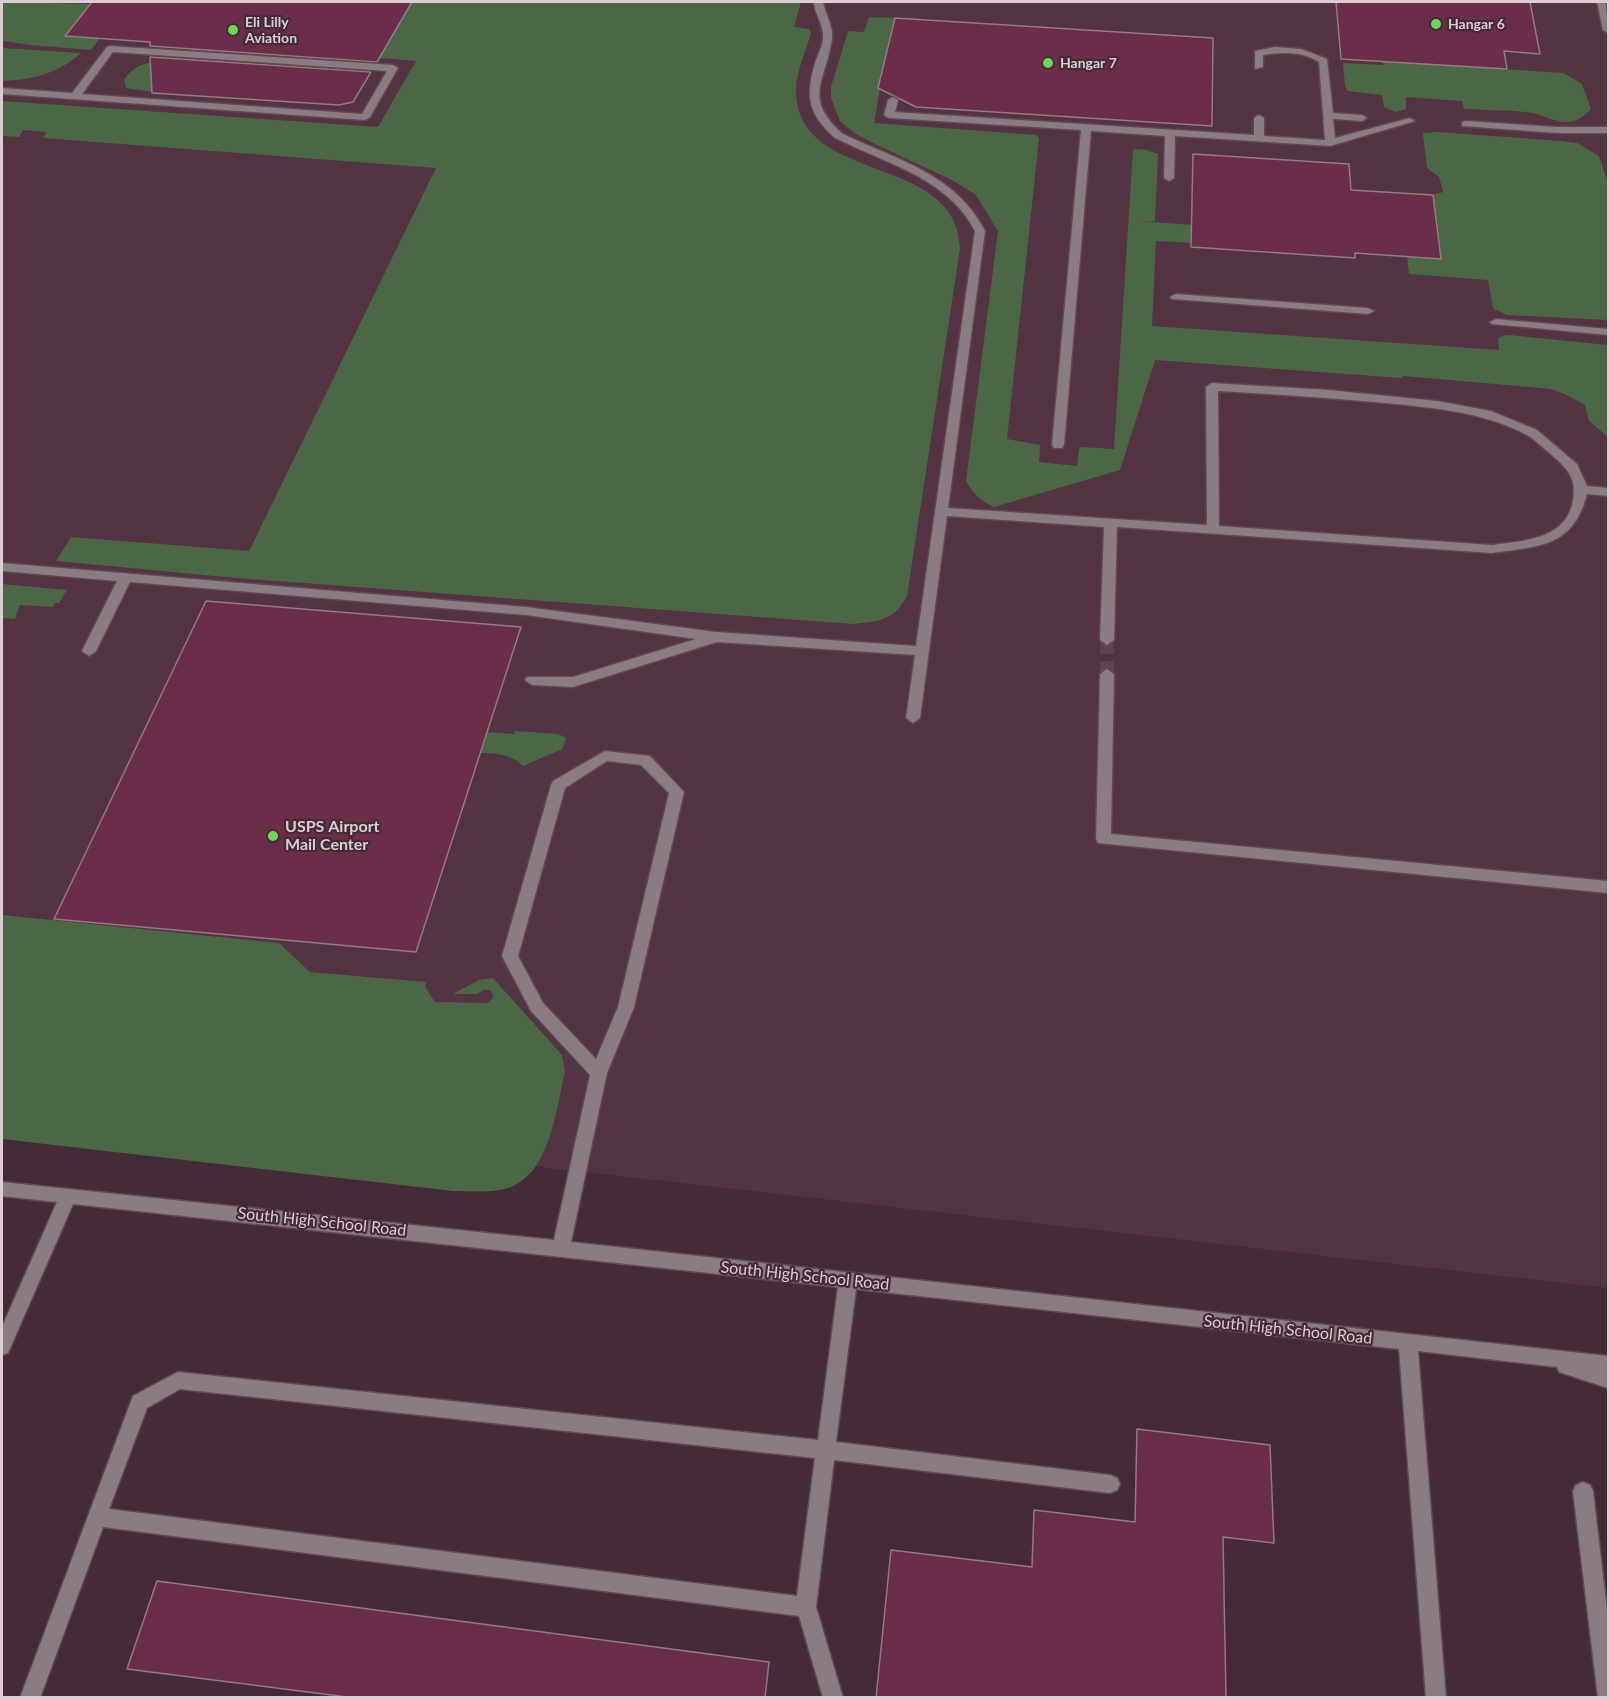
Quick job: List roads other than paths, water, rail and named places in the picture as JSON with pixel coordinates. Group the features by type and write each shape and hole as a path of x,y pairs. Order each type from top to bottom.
{"street":[{"path":"818,2 820,14 828,29 813,94 820,118 839,136 953,193 968,207 980,231 913,718"},
{"path":"1601,2 1608,30"},
{"path":"2,91 365,117 393,68 110,49 75,96"},
{"path":"1258,67 1258,53 1272,50 1316,55 1324,61 1330,143"},
{"path":"893,100 889,115 1330,143 1410,121"},
{"path":"1328,116 1362,118"},
{"path":"1259,118 1259,139"},
{"path":"1466,124 1557,130 1608,130"},
{"path":"1058,445 1086,128"},
{"path":"1169,178 1170,133"},
{"path":"1176,297 1368,310"},
{"path":"1496,322 1608,332"},
{"path":"942,512 1492,549 1539,542 1559,533 1576,513 1582,489 1573,467 1533,433 1487,414 1437,405 1329,394 1212,387 1213,529"},
{"path":"1582,489 1608,492"},
{"path":"1107,640 1111,523"},
{"path":"2,567 526,611 716,636 922,651"},
{"path":"89,651 124,579"},
{"path":"532,680 573,682 716,636"},
{"path":"1107,674 1103,839 1608,887"},
{"path":"561,1249 599,1073 626,1007 677,792 645,760 605,756 558,785 510,956 537,1007 599,1073"},
{"name":"South High School Road","path":"2,1189 1608,1364"},
{"path":"2,1347 68,1196"},
{"path":"833,1698 806,1607 848,1281"},
{"path":"1407,1343 1436,1698"},
{"path":"1537,1357 1608,1380"},
{"path":"30,1698 140,1402 178,1380 826,1450 1110,1484"},
{"path":"1583,1491 1608,1698"},
{"path":"98,1517 806,1607"}],"tunnel":[{"path":"1107,640 1107,674"}],"place":[{"name":"Hangar 6","path":"1436,24"},
{"name":"Eli Lilly Aviation","path":"233,30"},
{"name":"Hangar 7","path":"1048,63"},
{"name":"USPS Airport Mail Center","path":"273,836"}]}
